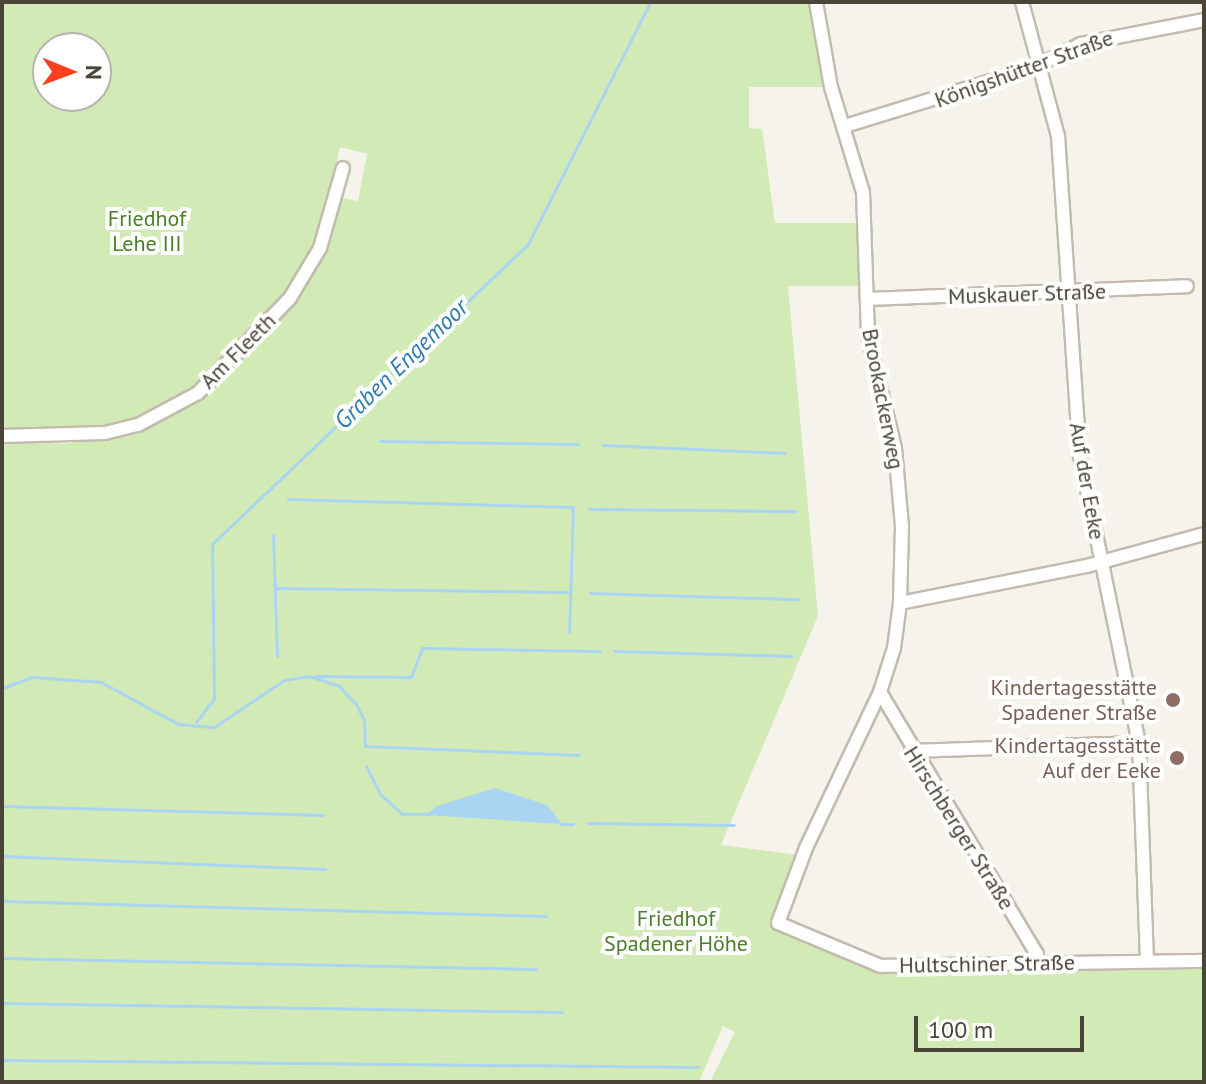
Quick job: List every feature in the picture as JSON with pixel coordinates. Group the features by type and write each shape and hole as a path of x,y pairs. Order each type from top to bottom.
{"street":[{"name":"Brookackerweg","path":"778,923 806,848 880,692 894,648 900,603 902,526 895,448 868,338 863,192 830,83 816,2"},
{"name":"Auf der Eeke","path":"1022,2 1058,136 1080,456 1139,743 1147,961"},
{"name":"Königshütter Straße","path":"845,126 1040,66 1081,44 1204,20"},
{"name":"Am Fleeth","path":"2,436 105,433 138,425 198,393 290,298 320,248 343,168"},
{"name":"Muskauer Straße","path":"868,299 1187,286"},
{"path":"900,603 1204,534"},
{"name":"Hirschberger Straße","path":"880,692 911,751 1037,954 1037,963"},
{"path":"911,751 1139,743"},
{"name":"Hultschiner Straße","path":"778,923 881,966 1204,961"}],"green space":[{"path":"2,2 810,2 824,87 749,87 749,128 762,129 775,223 858,223 862,286 788,286 818,616 721,845 799,855 771,925 882,973 1204,969 1204,1082 710,1082 735,1032 723,1026 699,1082 2,1082 3,440 63,444 137,430 205,397 291,306 326,249 342,198 358,201 367,154 340,147 317,247 287,295 189,392 138,419 104,428 2,432"}],"water":[{"path":"495,788 547,805 562,824 426,815 437,806"}],"waterway":[{"name":"Graben Engemoor","path":"196,722 214,699 212,544 528,244 650,2"},
{"path":"380,441 578,444"},
{"path":"603,445 785,453"},
{"path":"288,499 573,507 569,632"},
{"path":"589,509 795,511"},
{"path":"273,535 277,656"},
{"path":"275,588 570,592"},
{"path":"590,593 798,599"},
{"path":"316,676 411,677 422,648 600,651"},
{"path":"614,651 792,656"},
{"path":"2,688 32,677 101,682 178,724 214,727 284,680 309,676 339,686 356,704 364,720 365,746 579,755"},
{"path":"366,766 380,794 402,814 429,814"},
{"path":"2,806 323,815"},
{"path":"588,823 734,825"},
{"path":"561,824 573,824"},
{"path":"2,856 326,869"},
{"path":"2,901 546,916"},
{"path":"2,958 536,969"},
{"path":"2,1003 562,1012"},
{"path":"2,1060 698,1067"}],"place":[{"name":"Kindertagesstätte Spadener Straße","path":"1173,700"},
{"name":"Kindertagesstätte Auf der Eeke","path":"1177,758"}],"park label":[{"name":"Friedhof Lehe III","path":"147,230"},
{"name":"Friedhof Spadener Höhe","path":"676,930"}]}
